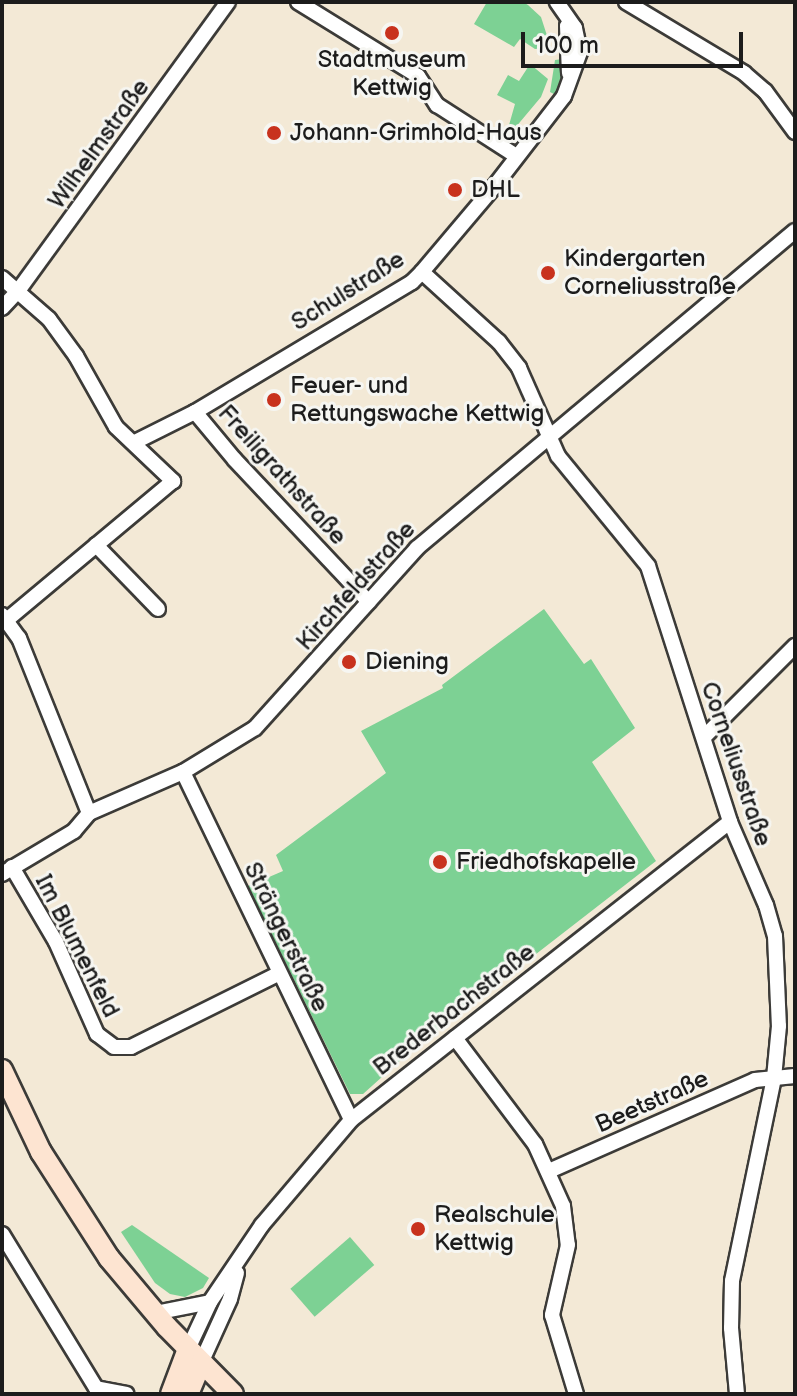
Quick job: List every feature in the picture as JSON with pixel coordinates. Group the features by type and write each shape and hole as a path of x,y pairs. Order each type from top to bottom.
{"main road":[{"path":"2,1070 41,1152 109,1258 194,1356 233,1394"},
{"path":"171,1394 194,1356"},
{"path":"188,1394 194,1356"}],"street":[{"name":"Wilhelmstraße","path":"2,308 18,291 228,2"},
{"path":"298,2 418,76 437,105 516,156"},
{"path":"626,2 744,73 765,91 795,132"},
{"name":"Schulstraße","path":"135,442 195,412 412,282 422,272 558,106 568,85 569,54 561,5"},
{"name":"Kirchfeldstraße","path":"7,871 74,831 89,813 183,772 270,715 417,548 795,231"},
{"name":"Corneliusstraße","path":"422,272 499,342 519,368 558,456 648,566 730,822 766,905 775,936 779,1026 774,1078 732,1281 731,1328 737,1394"},
{"path":"2,278 49,319 76,356 116,427 173,481 4,617 19,638 89,813"},
{"name":"Freiligrathstraße","path":"195,412 235,460 369,602"},
{"path":"96,545 158,609"},
{"path":"704,737 795,646"},
{"name":"Strängerstraße","path":"183,772 351,1120"},
{"name":"Brederbachstraße","path":"194,1356 210,1302 239,1265 262,1225 351,1120 730,822"},
{"name":"Im Blumenfeld","path":"7,871 56,942 97,1034 114,1047 131,1047 278,974"},
{"path":"455,1038 535,1144 563,1206 568,1245 552,1315 576,1394"},
{"name":"Beetstraße","path":"549,1171 755,1080 795,1076"},
{"path":"2,1234 90,1391 126,1394"},
{"name":"Brederbachstraße","path":"194,1356 230,1299 239,1265"},
{"path":"155,1313 210,1302"}],"green space":[{"path":"487,2 523,2 528,5 541,17 551,48 535,49 520,39 514,47 474,24"},
{"path":"563,59 556,95 550,92 555,60"},
{"path":"530,64 548,79 541,97 515,128 509,125 515,104 497,95 508,75 519,81"},
{"path":"544,609 584,664 591,659 635,728 592,762 656,861 412,1050 363,1094 350,1094 248,886 283,871 276,855 386,773 361,731 443,688 442,685"},
{"path":"132,1225 209,1278 203,1288 185,1297 170,1294 155,1283 121,1232"},
{"path":"350,1237 374,1265 315,1317 290,1289"}],"place":[{"name":"Stadtmuseum Kettwig","path":"392,33"},
{"name":"Johann-Grimhold-Haus","path":"274,133"},
{"name":"DHL","path":"455,190"},
{"name":"Kindergarten Corneliusstraße","path":"548,273"},
{"name":"Feuer- und Rettungswache Kettwig","path":"274,400"},
{"name":"Diening","path":"349,662"},
{"name":"Friedhofskapelle","path":"440,862"},
{"name":"Realschule Kettwig","path":"418,1229"}]}
